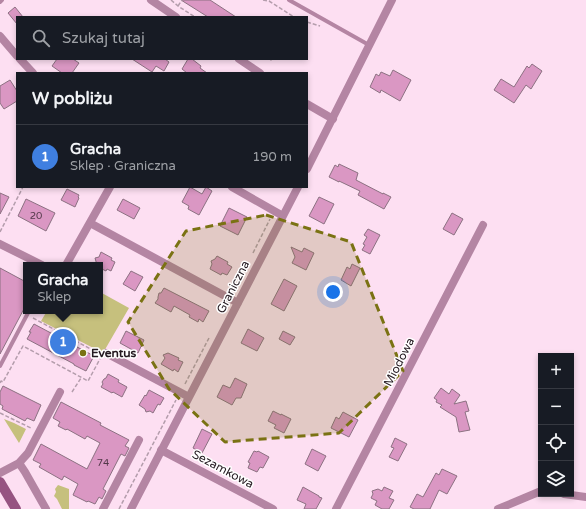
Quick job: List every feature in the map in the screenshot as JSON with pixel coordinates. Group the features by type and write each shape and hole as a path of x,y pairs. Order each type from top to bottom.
{"street":[{"path":"151,0 175,16"},
{"path":"308,167 392,0"},
{"path":"0,36 16,55"},
{"path":"21,60 32,72"},
{"path":"240,60 258,72"},
{"path":"308,105 333,119"},
{"path":"68,262 109,188"},
{"path":"234,188 283,216"},
{"name":"Graniczna","path":"130,509 297,188"},
{"path":"90,223 238,303"},
{"name":"Miodowa","path":"336,509 483,225"},
{"path":"0,244 36,262"},
{"path":"106,353 189,397"},
{"path":"0,473 19,463 28,453 60,392"},
{"path":"102,509 139,440"},
{"name":"Sezamkowa","path":"161,450 273,509"},
{"path":"19,463 26,472 46,509"},
{"path":"0,482 16,509"},
{"path":"498,509 538,492"},
{"path":"574,495 586,497"}],"lane":[{"path":"289,0 369,45"},
{"path":"0,366 29,314"}],"path":[{"path":"171,0 193,16"},
{"path":"178,6 182,0"},
{"path":"263,0 269,1 292,16"},
{"path":"308,22 320,26"},
{"path":"0,232 23,188"},
{"path":"251,256 272,215"},
{"path":"221,314 229,298"},
{"path":"0,383 1,381 3,382 23,346 88,382 102,356 29,314"},
{"path":"119,509 211,333"},
{"path":"72,392 81,378"},
{"path":"0,414 14,419 39,433"}],"highlighted area":[{"path":"266,215 351,242 403,371 339,433 225,442 169,389 128,322 186,231"}],"shaded area":[{"path":"103,294 129,308 103,353 41,321 45,314 103,314"},
{"path":"4,419 26,429 19,443"},
{"path":"58,485 69,489 69,509 62,509 54,496 56,492 55,489"}],"building":[{"path":"181,0 210,0 234,16 206,16"},
{"path":"15,7 22,16 16,16 16,23 8,13"},
{"path":"56,60 74,60 79,63 73,72 61,72 52,66"},
{"path":"134,60 166,60 169,62 164,71 156,66 152,72"},
{"path":"187,60 193,60 206,72 186,72 182,69"},
{"path":"532,64 542,71 531,89 526,85 514,103 494,90 501,79 514,87 527,66 529,68"},
{"path":"393,70 411,80 400,101 381,90 380,93 370,87 376,74 379,76 381,72 390,76"},
{"path":"10,80 16,89 16,102 4,109 0,103 0,86"},
{"path":"339,164 358,173 356,180 391,197 384,209 358,195 360,191 329,177 335,165 338,167"},
{"path":"189,188 202,194 205,188 212,191 199,215 188,209 189,206 182,202"},
{"path":"67,189 79,195 75,207 61,200"},
{"path":"0,193 9,197 0,214"},
{"path":"319,197 334,204 324,224 309,216"},
{"path":"26,199 55,213 46,231 18,216"},
{"path":"123,199 140,208 134,219 117,210"},
{"path":"229,208 247,217 238,235 220,226"},
{"path":"452,213 463,219 454,235 443,229"},
{"path":"368,229 380,235 370,254 362,250 365,245 363,244 367,237 364,235"},
{"path":"291,247 302,252 304,248 314,253 306,270 292,263 295,257"},
{"path":"101,252 112,258 111,260 115,262 111,271 107,269 106,271 103,270 103,262 96,262 95,258 99,257"},
{"path":"217,256 228,262 227,264 232,267 227,275 222,273 221,275 210,269 212,264 211,261"},
{"path":"352,264 360,268 351,286 341,280 347,267 350,269"},
{"path":"0,268 23,280 23,311 0,354"},
{"path":"131,271 143,277 135,291 123,284"},
{"path":"284,279 297,286 284,311 271,304"},
{"path":"164,288 209,311 203,322 199,319 198,322 189,317 190,315 174,306 171,312 155,303 158,299 159,293 161,293"},
{"path":"34,324 94,356 86,371 27,339"},
{"path":"248,329 264,338 257,351 241,343"},
{"path":"126,331 144,340 138,353 120,343"},
{"path":"283,331 295,337 290,345 279,339"},
{"path":"168,353 179,358 178,360 183,362 178,372 174,369 173,371 161,364 165,358 163,355"},
{"path":"108,374 119,380 118,382 127,387 122,397 101,387 103,384 102,382"},
{"path":"235,378 247,384 241,398 236,398 232,405 217,397 223,385 230,388"},
{"path":"3,386 41,405 34,421 27,418 25,421 2,409 3,406 0,404 0,392"},
{"path":"441,388 449,394 452,389 460,395 454,404 466,401 469,411 465,412 470,430 459,432 456,417 440,407 442,405 436,402 437,400 434,398"},
{"path":"149,390 164,398 160,405 158,404 153,413 150,411 146,412 145,409 139,405"},
{"path":"61,402 129,440 125,446 129,448 125,456 121,454 103,489 106,491 102,499 99,497 95,504 73,495 78,484 64,476 62,480 39,467 41,464 33,460 41,444 87,469 100,443 87,436 85,439 67,429 66,430 58,426 60,422 53,418"},
{"path":"273,411 291,419 284,433 274,428 276,425 268,421"},
{"path":"343,412 358,420 349,437 331,428 336,417 339,419"},
{"path":"202,429 212,434 202,453 193,448"},
{"path":"395,438 407,444 398,461 389,457 394,448 391,447"},
{"path":"312,449 326,456 318,471 305,464"},
{"path":"254,451 258,451 269,457 263,468 260,467 257,472 248,468 250,463 248,462"},
{"path":"442,469 457,476 447,494 439,490 430,509 414,509 410,507 417,494 423,497 436,473 439,475"},
{"path":"303,487 322,498 316,509 304,509 306,504 297,500"},
{"path":"384,487 393,491 389,498 394,500 389,509 382,509 375,505 377,501 371,498 373,494 372,491 378,489 382,491"}],"place":[{"name":"Gracha","path":"63,342"},
{"name":"Eventus","path":"83,353"}]}
